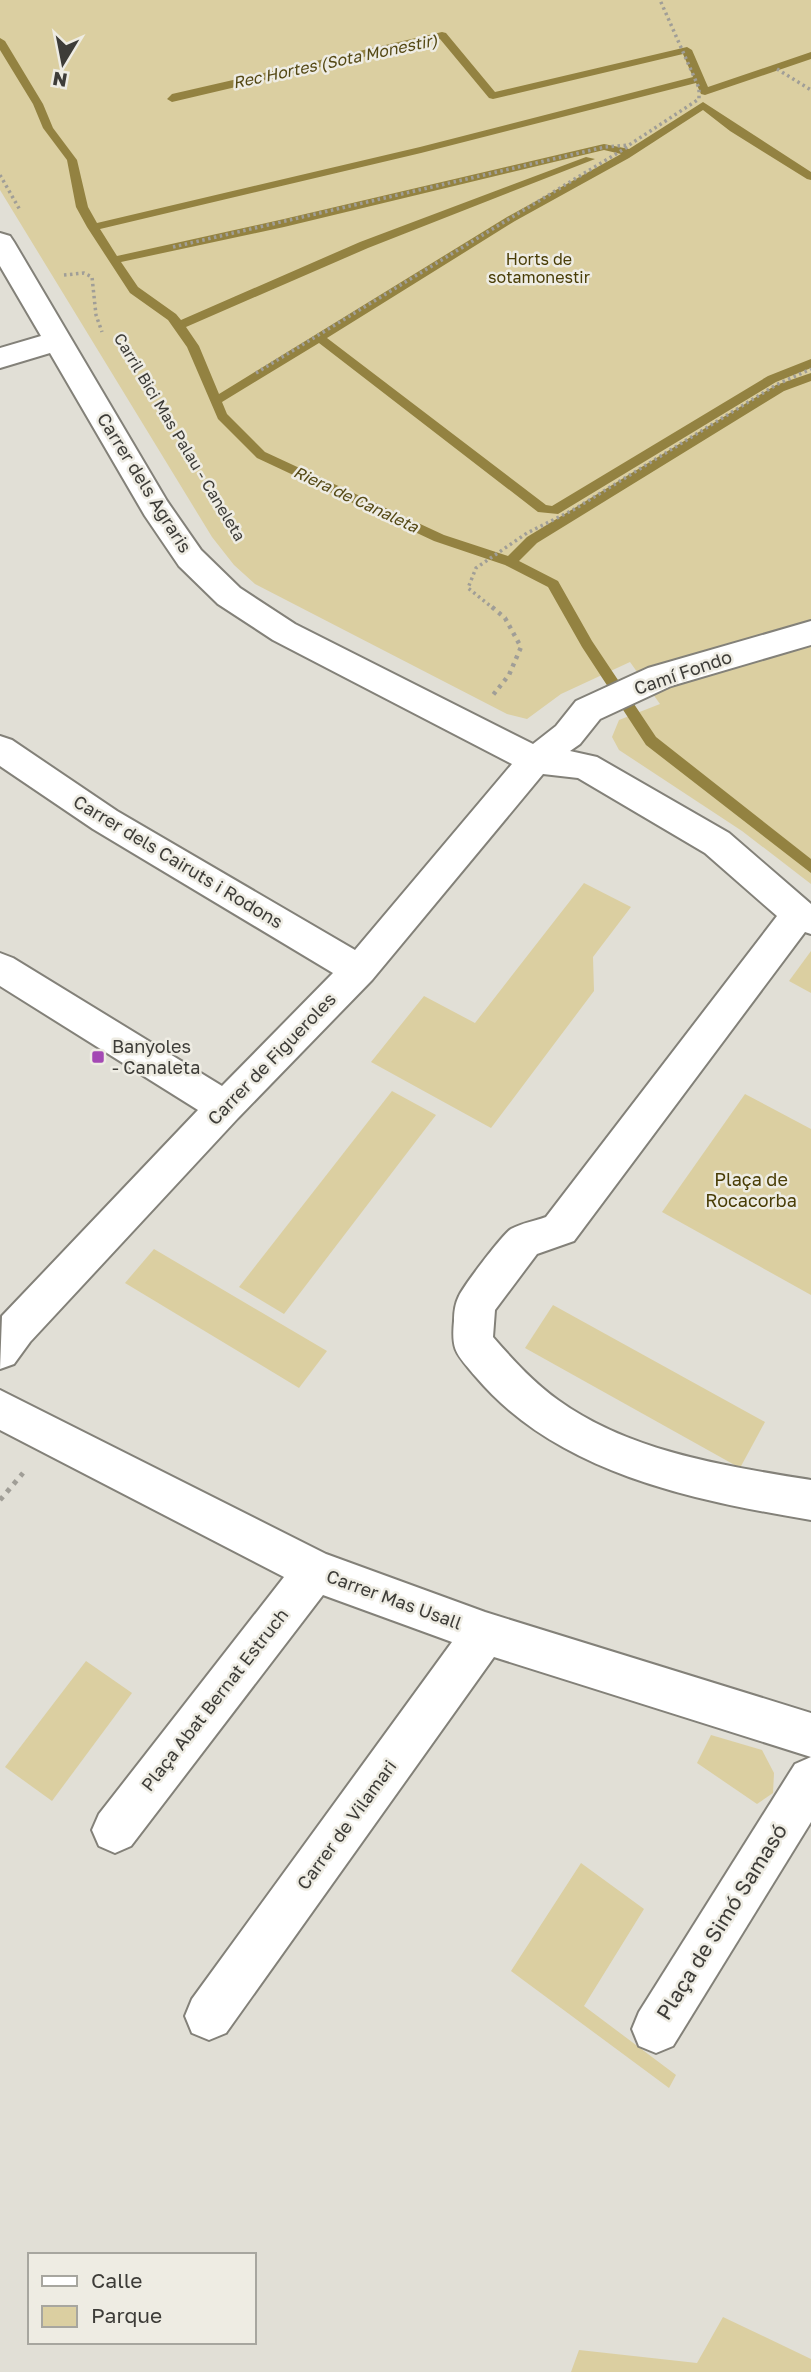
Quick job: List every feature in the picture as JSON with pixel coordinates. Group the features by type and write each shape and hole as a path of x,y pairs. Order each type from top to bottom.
{"street":[{"name":"Carrer dels Agraris","path":"0,242 156,508 190,558 229,596 284,632 535,761"},
{"path":"0,358 58,341"},
{"name":"Camí Fondo","path":"535,761 568,735 588,710 660,677 811,633"},
{"name":"Carrer dels Cairuts i Rodons","path":"0,749 105,820 359,970"},
{"path":"535,761 585,766 717,843 805,917 560,1229 523,1242 475,1304 472,1343 516,1391 572,1431 640,1462 752,1491 811,1500"},
{"name":"Carrer de Figueroles","path":"0,1351 16,1329 225,1107 359,970 535,761"},
{"path":"0,968 225,1107"},
{"name":"Carrer Mas Usall","path":"0,1409 315,1571 485,1633 811,1735"},
{"name":"Plaça Abat Bernat Estruch","path":"115,1830 315,1571"},
{"name":"Carrer de Vilamari","path":"209,2017 485,1633"},
{"name":"Plaça de Simó Samasó","path":"656,2029 811,1780"}],"path":[{"path":"256,373 629,145 699,99 699,88 660,0"},
{"path":"777,69 811,90"},
{"path":"173,247 605,147 629,145"},
{"path":"0,176 25,220"},
{"name":"Carril Bici Mas Palau - Caneleta","path":"57,275 84,273 92,277 96,314 105,341"},
{"path":"491,697 509,675 521,647 505,618 468,588 476,568 527,533 573,510 776,385 811,369"}],"green space":[{"name":"Horts de sotamonestir","path":"0,0 811,0 811,884 742,831 619,750 612,737 619,720 660,704 630,662 561,694 527,719 507,714 255,584 234,565 212,537 0,190"},
{"path":"584,883 631,907 593,957 594,991 491,1128 371,1062 424,996 475,1023"},
{"path":"811,951 811,993 789,981"},
{"path":"392,1091 436,1115 284,1314 239,1287"},
{"name":"Plaça de Rocacorba","path":"745,1094 811,1129 811,1295 662,1212"},
{"path":"154,1249 327,1351 299,1388 125,1283"},
{"path":"553,1305 765,1422 740,1468 525,1348"},
{"path":"86,1661 132,1693 52,1801 5,1767"},
{"path":"711,1735 762,1750 774,1773 773,1793 757,1804 697,1763"},
{"path":"581,1863 644,1909 584,2006 676,2075 669,2088 511,1971"},
{"path":"723,2317 811,2359 811,2372 571,2372 579,2350 697,2363"}],"waterway":[{"name":"Rec Hortes (Sota Monestir)","path":"172,97 442,35 493,96 687,50 705,92 811,55"},
{"name":"Riera de Canaleta","path":"0,41 38,104 48,128 72,160 82,207 93,227"},
{"path":"93,227 421,150 699,79"},
{"path":"319,337 511,219 625,156 703,105 734,129 811,177"},
{"path":"114,260 284,223 604,147 629,152"},
{"path":"178,326 364,245 590,159"},
{"name":"Riera de Canaleta","path":"93,227 114,260"},
{"name":"Riera de Canaleta","path":"114,260 134,290 172,317 178,326"},
{"name":"Riera de Canaleta","path":"178,326 193,346 222,416 261,455 439,538 510,562"},
{"path":"216,401 319,337"},
{"path":"319,337 542,509 554,511 772,379 811,363"},
{"path":"510,562 532,540 780,388 811,377"},
{"name":"Riera de Canaleta","path":"510,562 553,584 587,644 651,741 811,867"}],"place":[{"name":"Banyoles - Canaleta","path":"98,1057"}]}
